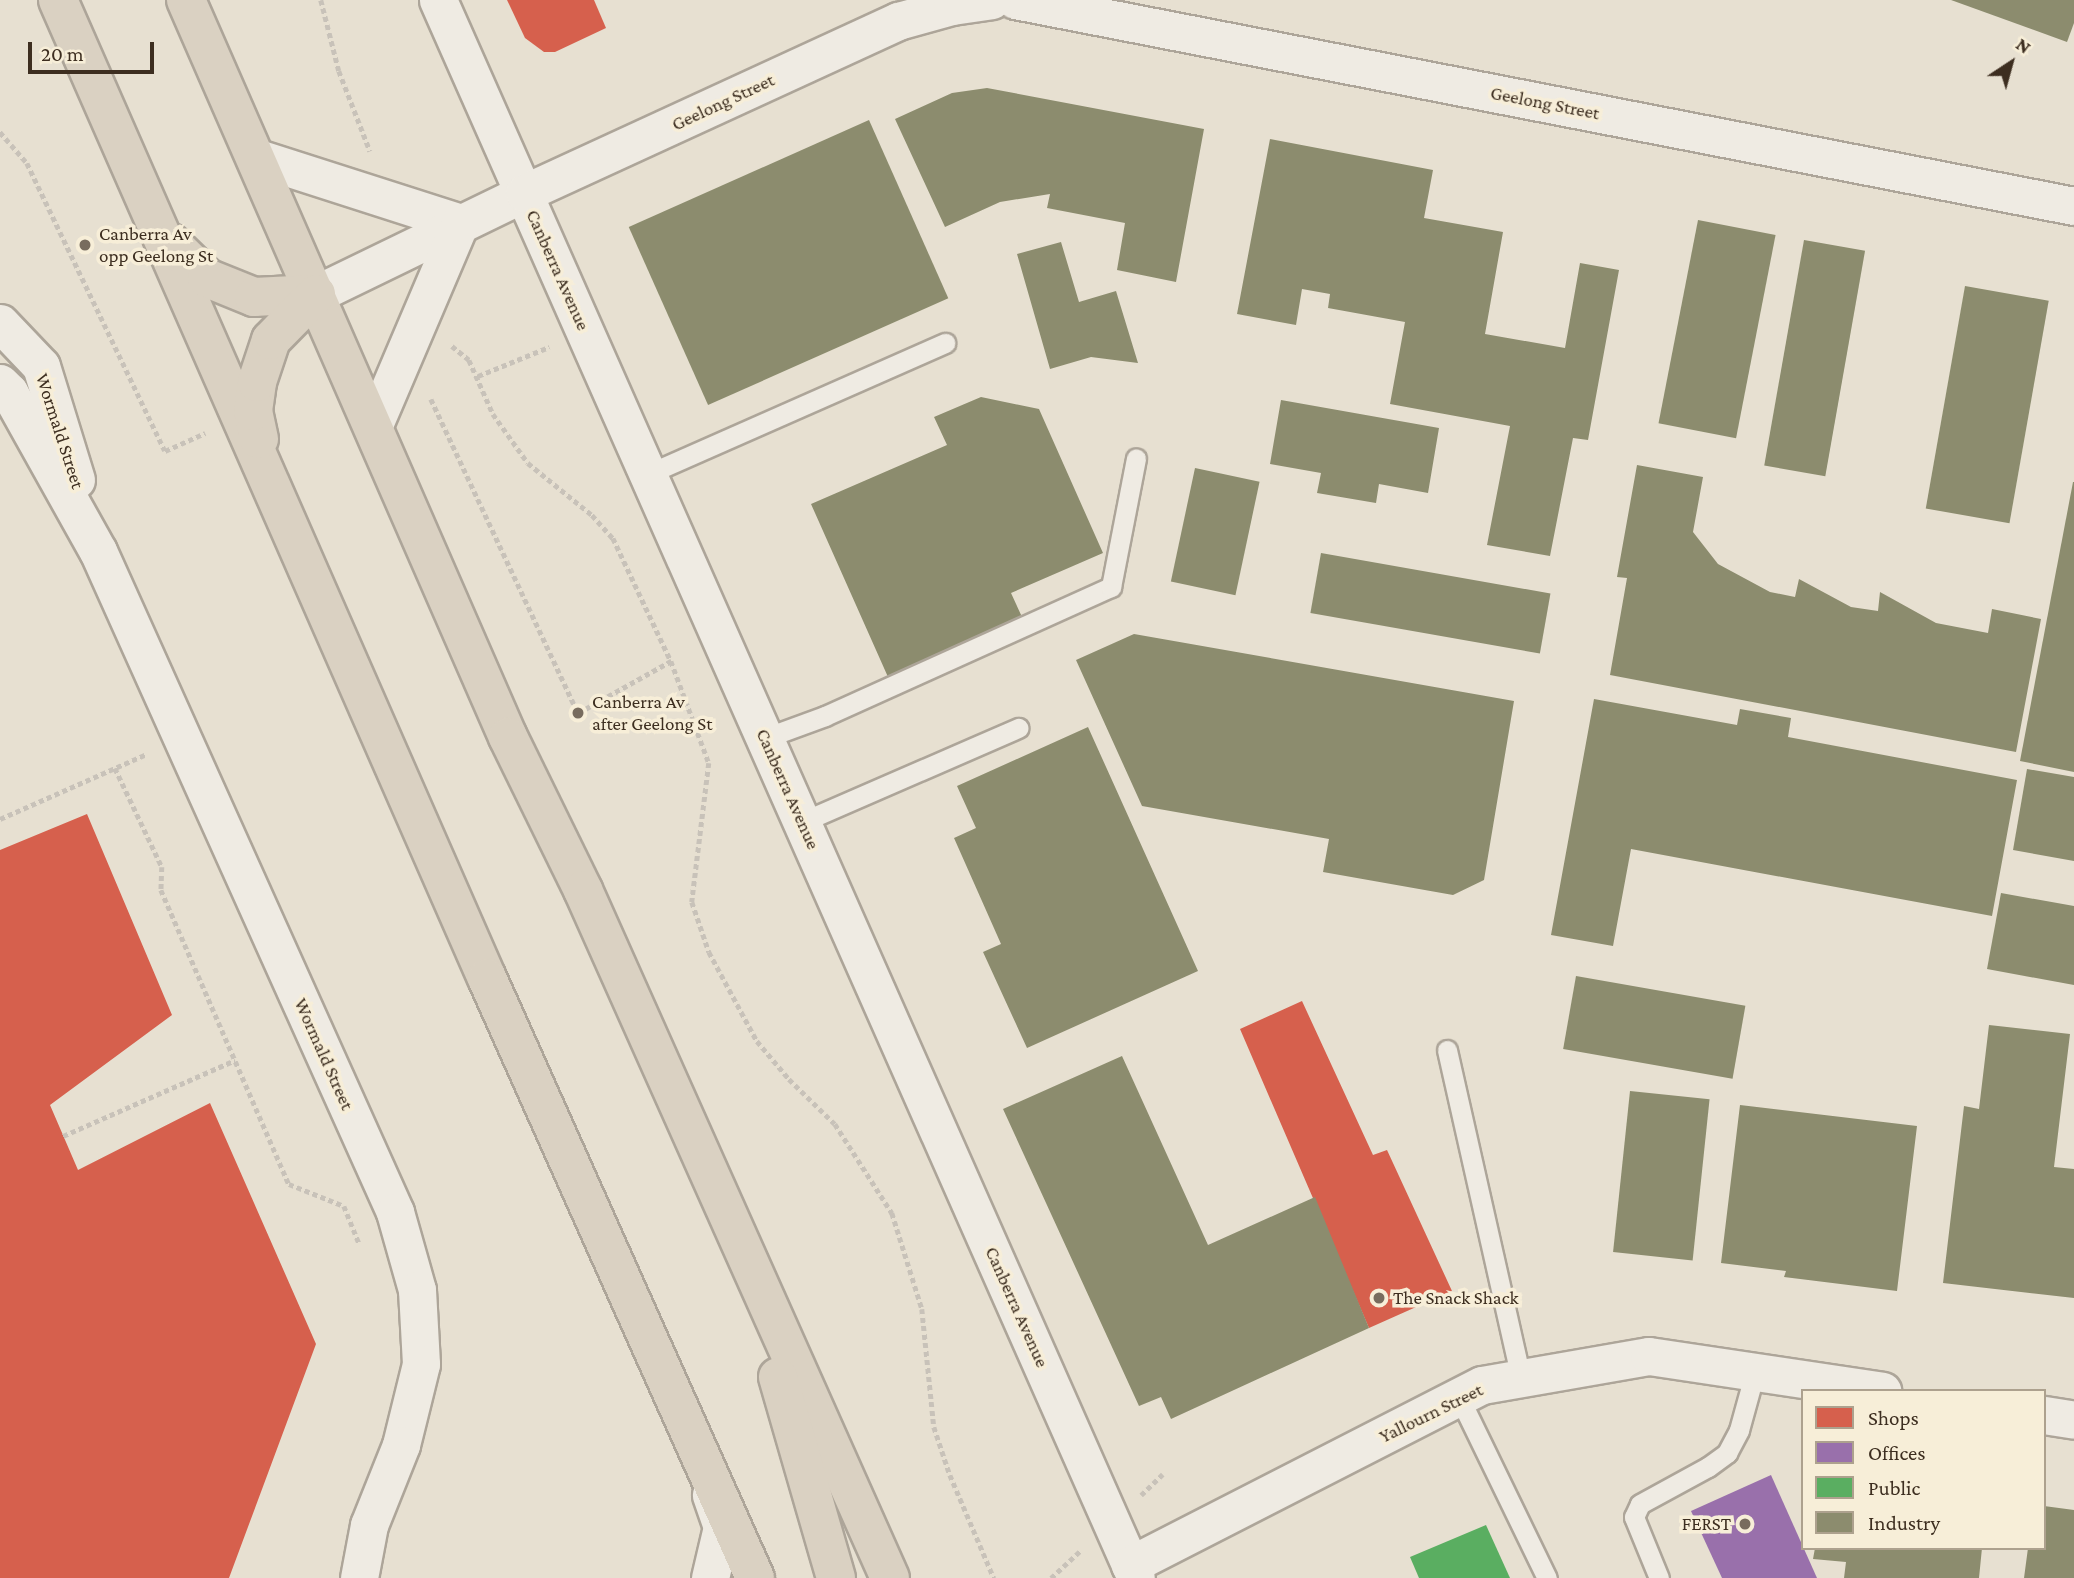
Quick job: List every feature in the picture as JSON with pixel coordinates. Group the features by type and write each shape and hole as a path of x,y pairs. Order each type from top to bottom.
{"highway":[{"path":"58,0 269,483 755,1578"},
{"path":"186,0 508,737 583,890 890,1578"},
{"path":"160,233 207,278 254,297 316,294"},
{"path":"269,483 253,411 257,382 271,340 316,294"},
{"path":"742,1247 836,1578"}],"street":[{"name":"Canberra Avenue","path":"438,0 1133,1572"},
{"name":"Geelong Street","path":"316,294 460,223 898,21 952,6 992,0"},
{"name":"Geelong Street","path":"1015,0 2074,206"},
{"path":"256,157 460,223 373,427"},
{"name":"Wormald Street","path":"0,323 41,366 98,551"},
{"name":"Wormald Street","path":"0,383 9,392 98,551 395,1212 417,1290 421,1364 401,1446 369,1525 359,1578"},
{"name":"Yallourn Street","path":"1133,1572 1482,1385 1649,1356 1869,1389"},
{"path":"2046,1415 2074,1420"},
{"path":"691,1433 722,1527 710,1578"}],"lane":[{"path":"648,474 945,342"},
{"path":"765,738 825,716 1111,587 1136,458"},
{"path":"802,822 1018,728"},
{"path":"1447,1050 1521,1378"},
{"path":"1659,1578 1634,1517 1640,1504 1650,1495 1708,1467 1727,1453 1740,1430 1755,1372"},
{"path":"1459,1397 1547,1578"}],"path":[{"path":"321,0 339,71 372,155"},
{"path":"478,376 585,332"},
{"path":"445,340 469,360 493,414 528,463 592,516 613,538 671,661 709,762 692,902 705,939 757,1041 789,1079 835,1124 891,1213 922,1309 934,1427 950,1475 994,1578"},
{"path":"430,393 578,713 671,661"},
{"path":"115,768 162,867 161,890 289,1184 344,1206 363,1253"},
{"path":"0,819 108,771"},
{"path":"63,1136 235,1060"}],"building: Shops":[{"path":"507,0 594,0 606,28 555,52 544,52 525,38"},
{"path":"87,814 172,1015 50,1105 78,1170 210,1103 316,1344 229,1578 0,1578 0,850"},
{"path":"1302,1001 1373,1155 1387,1150 1452,1291 1369,1328 1240,1029"}],"building: Offices":[{"name":"FERST","path":"1771,1475 1801,1542 1801,1550 1804,1550 1817,1578 1722,1578 1691,1511"}],"building: Public":[{"path":"1486,1525 1510,1578 1419,1578 1410,1557"}],"building: Industry":[{"path":"1951,0 2074,0 2074,23 2067,42"},
{"path":"987,88 1204,129 1176,282 1117,270 1125,223 1047,208 1050,194 1000,202 945,227 895,119 952,93"},
{"path":"869,120 948,298 708,405 629,227"},
{"path":"1270,139 1433,170 1424,218 1503,232 1485,334 1565,348 1580,263 1619,270 1588,440 1573,438 1550,556 1487,545 1510,426 1390,404 1405,322 1328,308 1330,294 1302,289 1296,325 1237,314"},
{"path":"1698,220 1776,235 1736,438 1659,423"},
{"path":"1804,240 1865,251 1825,476 1764,466"},
{"path":"1061,242 1079,302 1116,291 1138,363 1091,357 1050,369 1017,254"},
{"path":"1965,286 2049,301 2009,523 1926,509"},
{"path":"981,397 1039,409 1103,553 1011,593 1022,617 888,677 811,504 947,445 934,417"},
{"path":"1281,400 1439,428 1428,493 1379,484 1376,503 1317,493 1321,473 1270,464"},
{"path":"1637,465 1703,477 1693,532 1718,564 1770,592 1795,597 1799,579 1851,607 1878,611 1880,592 1936,623 1988,633 1992,609 2041,619 2016,752 1610,675 1627,578 1617,577"},
{"path":"1195,468 1260,482 1235,595 1171,581"},
{"path":"2074,482 2074,772 2020,761"},
{"path":"1321,553 1550,593 1540,654 1310,613"},
{"path":"1134,634 1514,701 1484,880 1453,895 1323,872 1329,839 1142,806 1076,660"},
{"path":"1594,699 1737,725 1740,709 1791,718 1788,737 2017,780 1992,916 1631,849 1613,946 1551,935"},
{"path":"1088,727 1198,971 1027,1048 983,952 1001,944 954,838 976,828 957,786"},
{"path":"2027,769 2074,777 2074,861 2013,850"},
{"path":"2001,893 2074,906 2074,985 1987,969"},
{"path":"1576,976 1745,1006 1733,1079 1563,1049"},
{"path":"1989,1025 2070,1034 2054,1167 2074,1169 2074,1298 1943,1283 1964,1106 1979,1109"},
{"path":"1122,1056 1208,1245 1315,1197 1369,1328 1171,1419 1161,1397 1139,1406 1003,1109"},
{"path":"1630,1091 1710,1099 1693,1260 1613,1252"},
{"path":"1740,1105 1917,1126 1897,1291 1784,1277 1786,1271 1721,1263"},
{"path":"2046,1506 2074,1510 2074,1578 2024,1578 2028,1550 2046,1550"},
{"path":"1815,1550 1982,1550 1979,1578 1844,1578 1846,1562 1813,1559"}],"place":[{"name":"Canberra Av opp Geelong St","path":"85,245"},
{"name":"Canberra Av after Geelong St","path":"578,713"},
{"name":"The Snack Shack","path":"1379,1298"},
{"name":"FERST","path":"1745,1524"}]}
